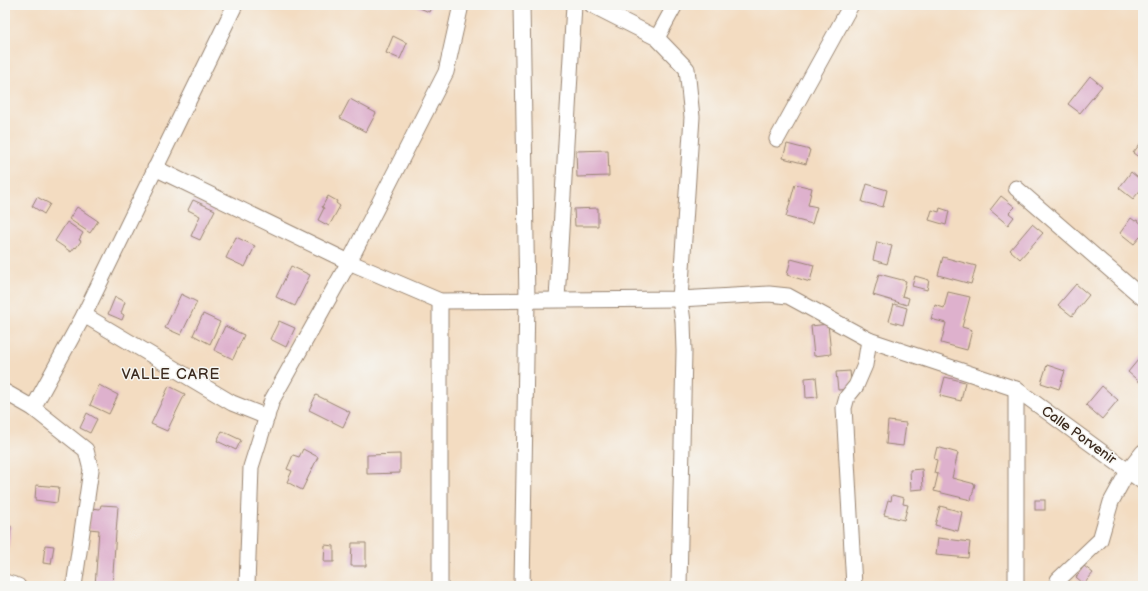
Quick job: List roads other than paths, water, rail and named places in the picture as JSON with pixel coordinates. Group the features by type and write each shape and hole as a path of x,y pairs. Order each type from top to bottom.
{"street":[{"path":"33,408 84,315 235,5"},
{"path":"247,586 251,466 272,400 349,262 446,72 461,5"},
{"path":"522,5 527,300 522,586"},
{"path":"557,299 574,5"},
{"path":"592,5 657,38 687,69 692,117 680,299 683,322 684,351 679,586"},
{"path":"657,38 675,5"},
{"path":"777,138 851,5"},
{"path":"155,168 349,262 440,301 440,586"},
{"path":"1016,188 1143,298"},
{"name":"Calle Porvenir","path":"440,301 680,299 769,294 788,296 869,340 1016,389 1143,482"},
{"path":"84,315 232,403 267,417"},
{"path":"854,586 844,408 847,397 856,386 865,365 869,340"},
{"path":"1016,389 1016,586"},
{"path":"5,392 33,408 86,450 91,470 74,586"},
{"path":"1056,586 1058,580 1100,540 1111,502 1128,471 1143,452"},
{"path":"5,582 18,586"}],"district":[{"name":"VALLE CARE","path":"171,374"}]}
